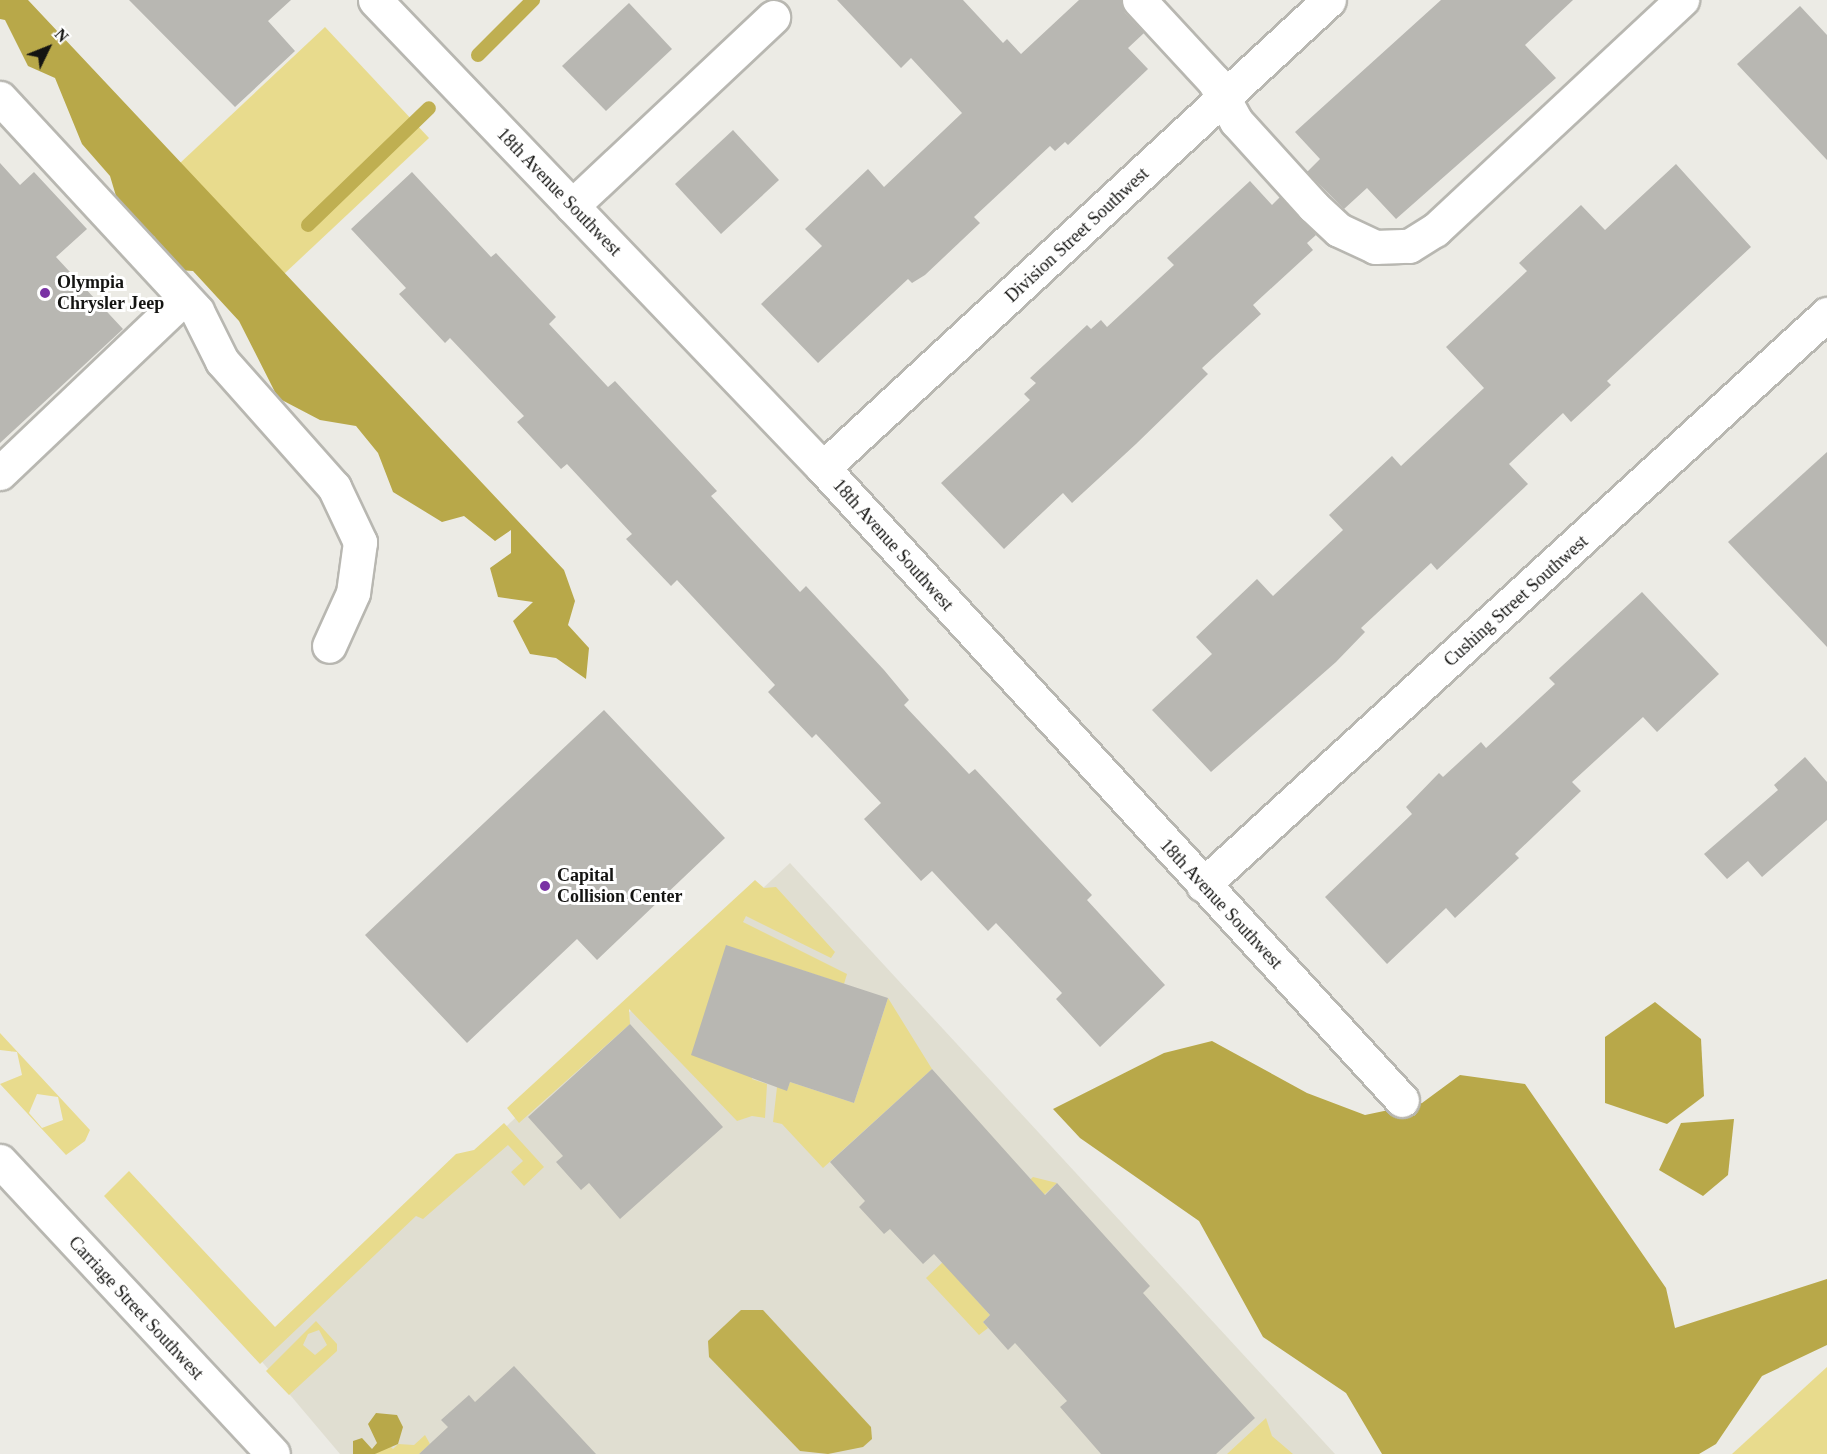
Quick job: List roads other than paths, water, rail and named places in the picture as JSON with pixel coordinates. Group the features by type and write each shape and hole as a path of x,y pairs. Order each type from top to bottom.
{"street":[{"name":"18th Avenue Southwest","path":"375,0 823,468 1402,1100"},
{"path":"1139,0 1214,81 1236,121 1339,230 1375,246 1408,246 1435,230 1682,0"},
{"name":"Division Street Southwest","path":"823,468 1329,0"},
{"path":"572,206 773,17"},
{"path":"0,98 197,311 222,362 334,487 360,542 353,594 329,646"},
{"path":"0,473 184,298"},
{"name":"Cushing Street Southwest","path":"1203,885 1827,314"},
{"name":"Carriage Street Southwest","path":"0,1161 273,1454"}],"waterway":[{"path":"478,55 533,0"},
{"path":"308,225 429,108"}],"place":[{"name":"Olympia Chrysler Jeep","path":"45,293"},
{"name":"Capital Collision Center","path":"545,886"}]}
